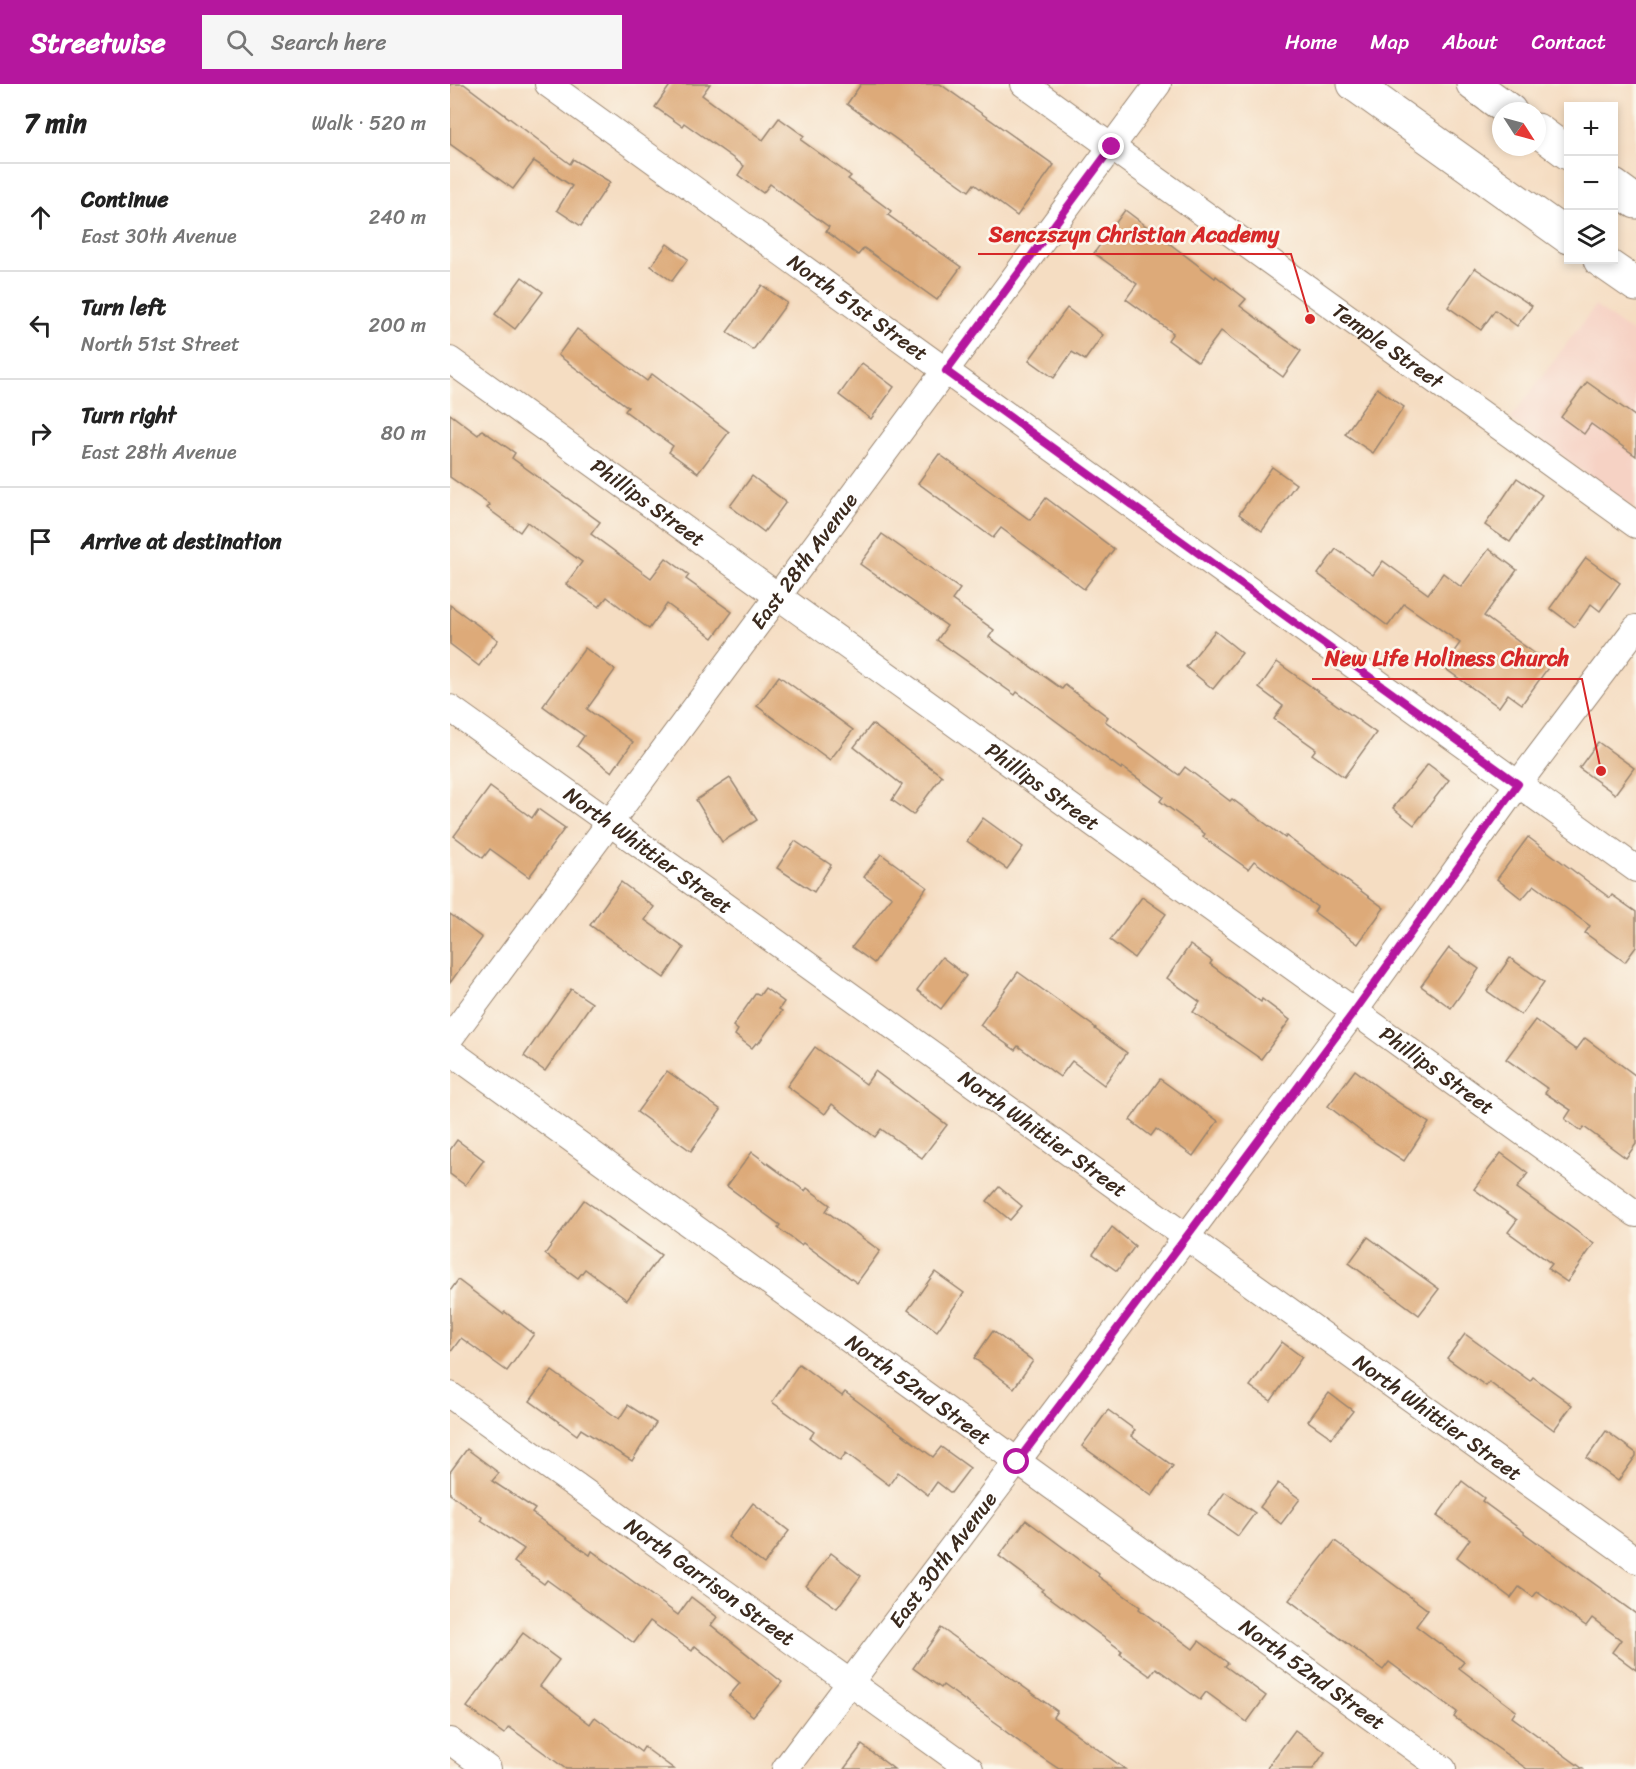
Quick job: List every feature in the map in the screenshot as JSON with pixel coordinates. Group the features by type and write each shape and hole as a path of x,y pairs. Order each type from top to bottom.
{"main road":[{"path":"1354,84 1564,233"},
{"path":"1473,84 1498,102"},
{"path":"1546,136 1564,149"},
{"path":"1618,189 1636,202"},
{"path":"1606,264 1636,285"}],"street":[{"name":"North 51st Street","path":"548,84 1636,869"},
{"name":"Temple Street","path":"1024,84 1636,525"},
{"name":"East 28th Avenue","path":"450,1038 1158,84"},
{"name":"Phillips Street","path":"450,360 1636,1214"},
{"name":"East 30th Avenue","path":"785,1769 1187,1236 1354,1012 1518,784 1636,628"},
{"name":"North Whittier Street","path":"450,708 1636,1560"},
{"name":"North 52nd Street","path":"450,1051 1443,1769"},
{"name":"North Garrison Street","path":"450,1395 970,1769"},
{"path":"450,1741 489,1769"}],"shaded area":[{"path":"1595,306 1636,335 1636,510 1510,419"}],"building":[{"path":"450,84 464,84 570,164 573,159 610,182 581,226 557,210 572,186 534,161 513,189 450,144"},
{"path":"671,84 710,84 702,95 763,140 779,118 804,136 801,140 851,176 848,179 891,211 888,215 961,267 937,300 864,248 858,255 826,231 829,227 770,184 763,193 738,175 744,166 684,123 682,126 655,107"},
{"path":"861,84 940,84 1054,165 1017,216 974,184 969,191 847,104"},
{"path":"1125,210 1246,299 1240,306 1301,351 1283,377 1221,331 1198,362 1168,340 1173,333 1126,299 1137,284 1094,253"},
{"path":"667,244 688,259 672,281 651,266"},
{"path":"1475,268 1532,306 1517,326 1495,310 1481,330 1448,307"},
{"path":"522,277 543,292 515,329 495,314"},
{"path":"762,285 787,303 753,350 727,332"},
{"path":"1067,308 1103,335 1085,360 1072,352 1054,378 1029,360"},
{"path":"577,329 647,381 652,374 729,432 698,473 669,452 673,446 625,411 628,407 558,355"},
{"path":"862,363 894,387 871,419 839,395"},
{"path":"1587,382 1636,417 1636,456 1591,424 1584,434 1561,417"},
{"path":"1377,388 1404,407 1373,453 1345,434"},
{"path":"450,414 478,435 482,430 515,453 512,458 600,522 591,534 651,578 666,558 689,575 686,579 732,612 713,638 667,604 649,629 607,597 599,607 566,584 582,562 527,522 520,532 487,508 490,505 450,477"},
{"path":"939,454 1030,520 1046,498 1114,549 1084,589 1001,528 993,538 918,483"},
{"path":"1272,467 1296,484 1262,531 1239,514"},
{"path":"752,476 786,502 764,532 730,506"},
{"path":"1517,478 1542,495 1510,542 1485,525"},
{"path":"882,534 960,589 952,600 994,630 989,637 1062,689 1065,685 1108,717 1105,721 1179,775 1185,767 1230,801 1232,799 1285,838 1286,836 1384,908 1358,944 1314,912 1317,907 1254,861 1248,869 1203,837 1205,834 1160,801 1163,797 1017,692 1015,695 937,640 947,626 860,564"},
{"path":"1336,549 1373,575 1383,561 1428,594 1443,573 1461,587 1489,549 1517,570 1484,616 1550,665 1522,704 1508,694 1499,707 1443,667 1460,643 1404,604 1388,626 1318,574"},
{"path":"1586,558 1620,583 1600,611 1591,604 1575,627 1550,608"},
{"path":"450,605 498,640 479,666 450,644"},
{"path":"1215,631 1242,653 1213,689 1186,667"},
{"path":"585,648 615,670 587,709 633,742 612,772 577,746 584,736 543,706"},
{"path":"1277,662 1376,733 1344,777 1312,754 1316,749 1274,719 1283,706 1259,688"},
{"path":"779,676 853,730 830,760 757,706"},
{"path":"872,724 942,776 913,815 892,800 902,785 854,747"},
{"path":"1598,742 1634,768 1615,794 1579,768"},
{"path":"1428,764 1449,780 1414,825 1393,808"},
{"path":"730,778 757,820 722,842 696,800"},
{"path":"490,787 532,818 538,809 565,828 529,877 490,849 483,858 454,836"},
{"path":"983,818 1023,847 1007,869 967,841"},
{"path":"1528,837 1610,898 1612,895 1636,912 1636,947 1625,962 1585,933 1590,926 1534,885 1522,899 1497,879"},
{"path":"795,841 831,865 814,892 777,868"},
{"path":"881,854 927,887 874,963 852,947 892,897 864,877"},
{"path":"621,882 654,907 645,920 684,948 664,978 590,925"},
{"path":"1142,897 1166,914 1134,958 1110,940"},
{"path":"450,914 482,938 450,983"},
{"path":"1190,945 1212,961 1210,964 1261,1002 1262,999 1290,1020 1261,1059 1193,1012 1200,1002 1167,978"},
{"path":"1449,948 1479,969 1451,1008 1421,986"},
{"path":"942,957 966,976 941,1009 917,990"},
{"path":"1510,958 1544,982 1521,1015 1487,991"},
{"path":"1018,972 1127,1053 1104,1085 1072,1061 1060,1077 1018,1046 1015,1050 980,1025"},
{"path":"765,988 784,1002 779,1009 782,1011 758,1044 756,1043 752,1048 735,1035 738,1030 733,1026 756,993 760,995"},
{"path":"571,989 592,1003 545,1071 524,1056"},
{"path":"1535,1020 1576,1050 1585,1038 1636,1076 1636,1144 1626,1158 1584,1127 1581,1131 1565,1119 1571,1110 1545,1093 1548,1089 1506,1059"},
{"path":"815,1047 866,1084 875,1071 947,1125 922,1158 881,1129 875,1137 832,1104 825,1114 787,1086"},
{"path":"1355,1070 1429,1123 1404,1161 1376,1143 1328,1106"},
{"path":"667,1071 721,1110 691,1151 637,1112"},
{"path":"1160,1079 1218,1121 1193,1156 1156,1129 1151,1136 1130,1120"},
{"path":"457,1140 484,1160 465,1185 450,1174 450,1150"},
{"path":"752,1152 805,1191 807,1188 830,1205 826,1211 880,1251 857,1283 803,1243 801,1245 778,1228 780,1225 727,1186"},
{"path":"1501,1153 1528,1173 1517,1188 1594,1244 1567,1282 1548,1269 1552,1264 1508,1232 1517,1220 1474,1189"},
{"path":"999,1187 1022,1206 1010,1220 987,1201"},
{"path":"584,1200 661,1255 627,1300 585,1269 578,1278 545,1254"},
{"path":"1112,1227 1135,1246 1117,1271 1093,1254"},
{"path":"1368,1237 1439,1289 1419,1315 1349,1263"},
{"path":"935,1272 964,1293 937,1331 908,1310"},
{"path":"458,1280 534,1334 507,1371 461,1338 450,1353 450,1291"},
{"path":"993,1331 1033,1361 1014,1388 974,1358"},
{"path":"1465,1334 1530,1381 1533,1377 1572,1405 1554,1430 1489,1382 1486,1386 1447,1358"},
{"path":"1282,1342 1302,1357 1271,1401 1250,1386"},
{"path":"799,1364 842,1396 845,1392 933,1457 941,1447 970,1468 951,1493 937,1482 928,1495 898,1472 889,1485 846,1453 840,1461 810,1438 814,1432 772,1402"},
{"path":"552,1371 619,1419 628,1405 656,1423 632,1461 581,1429 577,1435 530,1401"},
{"path":"1329,1393 1353,1411 1332,1438 1308,1421"},
{"path":"1108,1410 1135,1430 1131,1436 1173,1466 1152,1496 1082,1446"},
{"path":"1606,1431 1636,1453 1618,1481 1587,1458"},
{"path":"467,1449 499,1473 492,1481 535,1509 532,1513 590,1555 592,1551 678,1615 691,1597 717,1617 711,1625 782,1682 753,1716 729,1696 740,1683 695,1646 692,1651 650,1621 634,1643 547,1580 544,1584 514,1562 524,1549 481,1520 482,1517 450,1494 450,1472"},
{"path":"1462,1481 1484,1498 1482,1501 1636,1614 1636,1670 1612,1652 1621,1640 1592,1618 1586,1626 1537,1592 1533,1597 1519,1587 1511,1598 1457,1557 1470,1539 1437,1516"},
{"path":"1278,1483 1300,1499 1281,1524 1260,1507"},
{"path":"1225,1492 1255,1513 1238,1536 1208,1515"},
{"path":"753,1503 789,1531 764,1564 728,1537"},
{"path":"1026,1520 1099,1574 1098,1576 1140,1607 1139,1609 1193,1649 1199,1641 1228,1663 1225,1666 1266,1696 1247,1722 1206,1692 1200,1700 1156,1668 1150,1676 1120,1654 1122,1651 1041,1591 1043,1589 999,1556"},
{"path":"1335,1541 1428,1610 1416,1626 1464,1662 1459,1668 1516,1711 1512,1717 1583,1769 1527,1769 1454,1717 1457,1712 1389,1662 1383,1670 1289,1600"},
{"path":"831,1553 861,1576 837,1608 806,1586"},
{"path":"941,1628 1057,1711 1053,1717 1125,1769 1059,1769 943,1685 941,1688 913,1668"},
{"path":"523,1633 559,1660 540,1686 590,1724 595,1717 641,1752 644,1747 674,1769 566,1769 509,1727 504,1734 467,1707"},
{"path":"1295,1730 1325,1752 1313,1769 1266,1769"},
{"path":"862,1745 894,1769 844,1769"}],"place":[{"name":"Senczszyn Christian Academy","path":"1310,319"},
{"name":"New Life Holiness Church","path":"1601,771"}],"route":[{"path":"1017,1462 1354,1012 1518,784 946,371 1112,147"}]}
